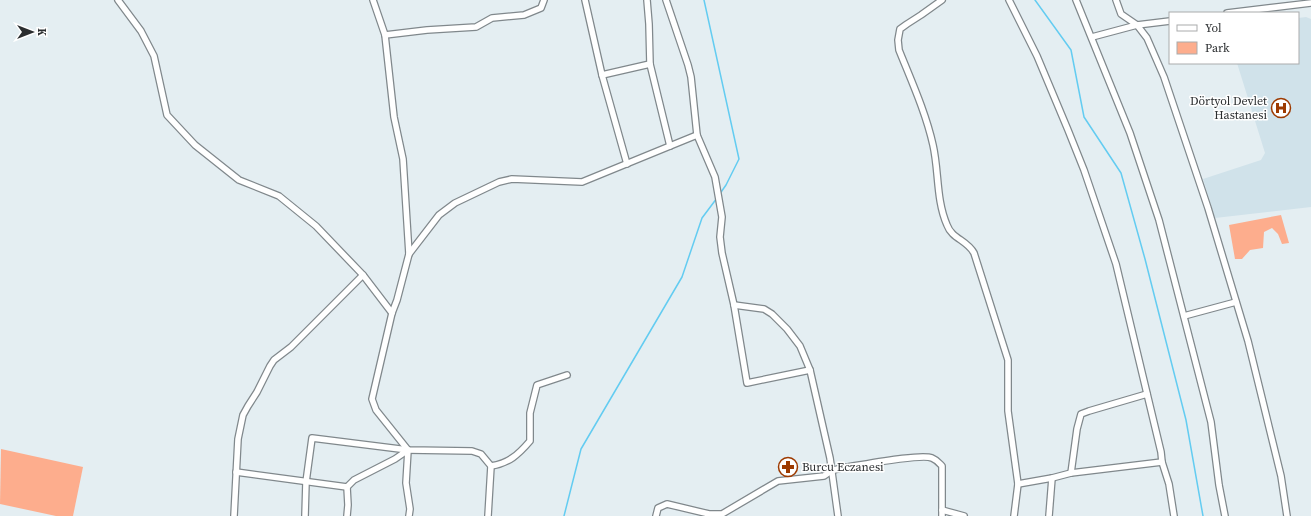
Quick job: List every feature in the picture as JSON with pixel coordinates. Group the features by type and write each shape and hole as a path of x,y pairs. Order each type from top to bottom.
{"street":[{"path":"118,0 141,31 154,56 167,115 195,145 240,180 279,196 316,226 363,274 392,313"},
{"path":"373,0 385,35 394,116 404,159 409,254 397,300 392,313 372,399 376,410 408,450 406,483 410,509 409,516"},
{"path":"385,35 427,30 476,27 492,18 524,14 541,8 544,0"},
{"path":"585,0 602,75 627,164"},
{"path":"648,0 650,24 650,64 670,146"},
{"path":"666,0 691,77 696,134 715,177 722,218 720,238 722,253 734,305 747,383 810,370"},
{"path":"942,0 900,29 898,40 899,50 930,133 935,154 942,212 950,232 970,246 974,252 1008,360 1008,411 1018,484 1014,516"},
{"path":"1009,0 1036,56 1068,130 1084,170 1116,264 1161,452 1162,462 1169,484 1174,516"},
{"path":"1076,0 1130,133 1159,220 1212,422 1219,485 1225,516"},
{"path":"1116,0 1121,14 1137,25 1147,38 1164,77 1208,208 1248,341 1281,476 1287,516"},
{"path":"1235,12 1311,3"},
{"path":"1092,37 1137,25 1169,21"},
{"path":"602,75 650,64"},
{"path":"409,254 439,215 455,203 499,182 512,179 582,182 696,134"},
{"path":"234,516 238,439 243,415 274,360 291,347 363,274"},
{"path":"1184,316 1236,302"},
{"path":"734,305 764,309 772,314 787,329 800,346 810,370 832,471 838,516"},
{"path":"491,466 502,464 511,460 522,451 530,441 530,413 538,385 567,374"},
{"path":"1071,473 1077,429 1082,414 1147,394"},
{"path":"304,516 306,482 312,438 408,450 472,451 481,454 491,466 488,516"},
{"path":"348,516 347,487 354,480 395,459 408,450"},
{"path":"656,516 658,508 667,504 709,514 722,515 778,481 824,476 841,468 931,457 937,460 942,466 942,513 964,516"},
{"path":"1018,484 1071,473 1162,462"},
{"path":"236,472 347,487"},
{"path":"1049,516 1052,478"}],"shaded area":[{"name":"Dörtyol Devlet Hastanesi","path":"1306,17 1311,19 1311,207 1215,218 1203,179 1261,160 1265,153 1237,64 1299,64 1299,18"}],"green space":[{"path":"1281,215 1289,243 1282,244 1278,234 1272,228 1264,232 1263,248 1250,250 1242,259 1235,259 1229,225"},
{"path":"1,449 83,467 73,516 56,516 0,504"}],"waterway":[{"path":"704,0 739,159 726,185 719,195"},
{"path":"1035,0 1071,50 1084,117 1121,173 1145,259 1186,420 1203,516"},
{"path":"564,516 581,449 682,277 702,218 717,198"}],"place":[{"name":"Dörtyol Devlet Hastanesi","path":"1281,108"},
{"name":"Burcu Eczanesi","path":"788,467"}]}
